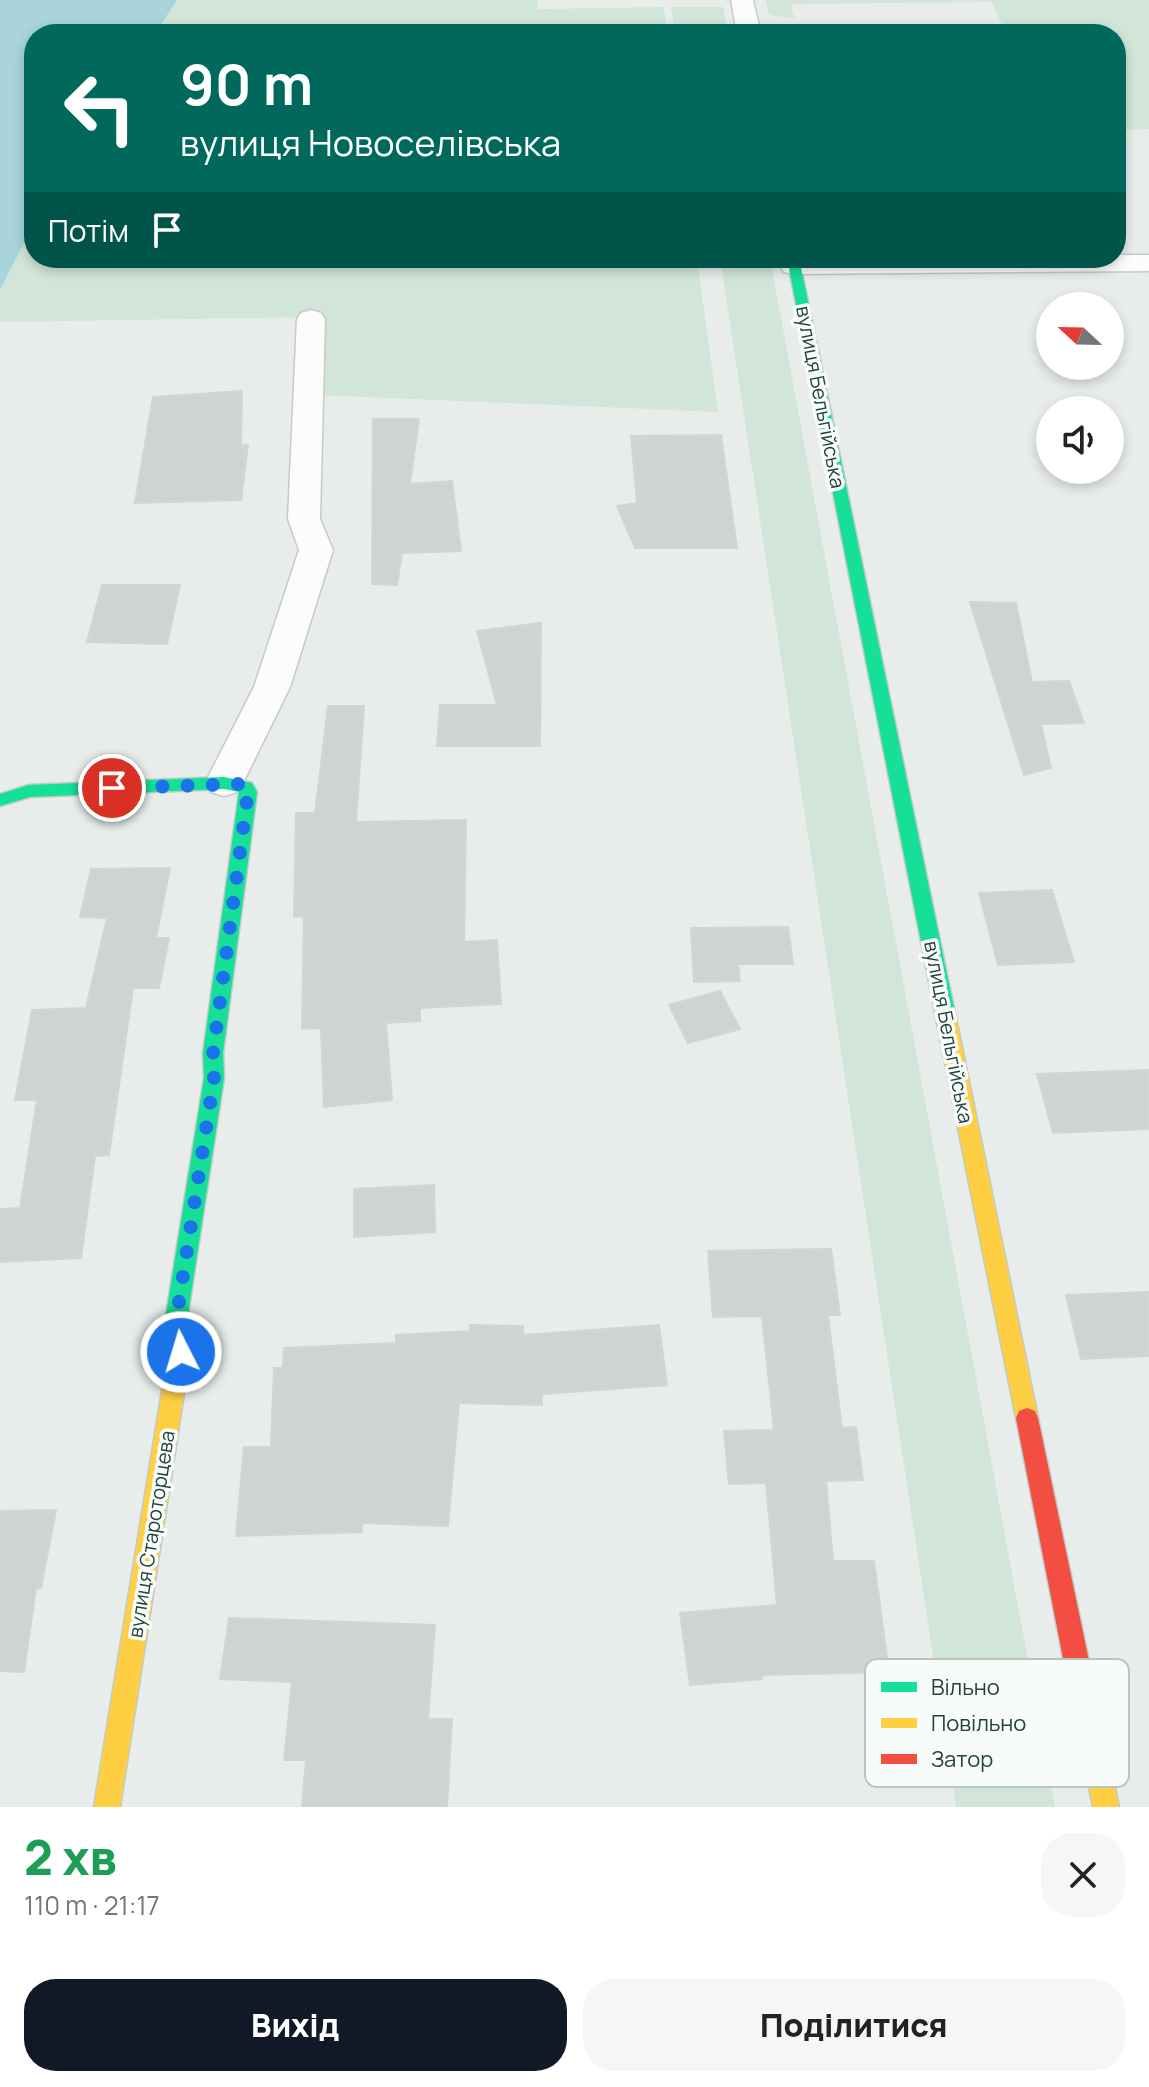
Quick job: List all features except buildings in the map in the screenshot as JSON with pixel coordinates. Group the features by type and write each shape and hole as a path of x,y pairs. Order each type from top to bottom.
{"street":[{"path":"742,0 747,24"},
{"path":"1126,263 1149,263"},
{"name":"вулиця Бельгійська","path":"794,268 1076,1659"},
{"name":"вулиця Староторцева","path":"107,1807 181,1352 175,1327 214,1078 213,1053 235,785 272,687 316,550 304,519 311,319"},
{"path":"0,800 29,791 235,785"},
{"name":"вулиця Бельгійська","path":"1102,1787 1106,1807"}],"green space":[{"path":"177,0 537,0 538,9 664,7 666,24 161,24"},
{"path":"766,0 1149,0 1149,129 1126,130 1126,24 1002,24 992,2 791,4 794,18 769,15"},
{"path":"671,7 723,7 726,24 674,24"},
{"path":"24,243 24,268 698,268 718,412 316,395 318,317 0,322 0,290"},
{"path":"722,268 772,268 1028,1659 933,1659"},
{"path":"953,1787 1051,1787 1055,1807 956,1807"}],"water":[{"path":"0,0 177,0 161,24 24,24 24,243 0,290"}],"traffic: fast":[{"path":"795,268 946,1018"},
{"path":"0,800 29,791 224,783 246,787 248,792 213,1053 214,1078 175,1327 180,1348"}],"traffic: slow":[{"path":"946,1018 1027,1418"},
{"path":"107,1807 180,1348"},
{"path":"1102,1787 1106,1807"}],"traffic: jam":[{"path":"1027,1418 1076,1659"}],"route":[{"path":"112,788 224,783 241,784 248,792 213,1053 214,1078 175,1327 181,1352"}]}
